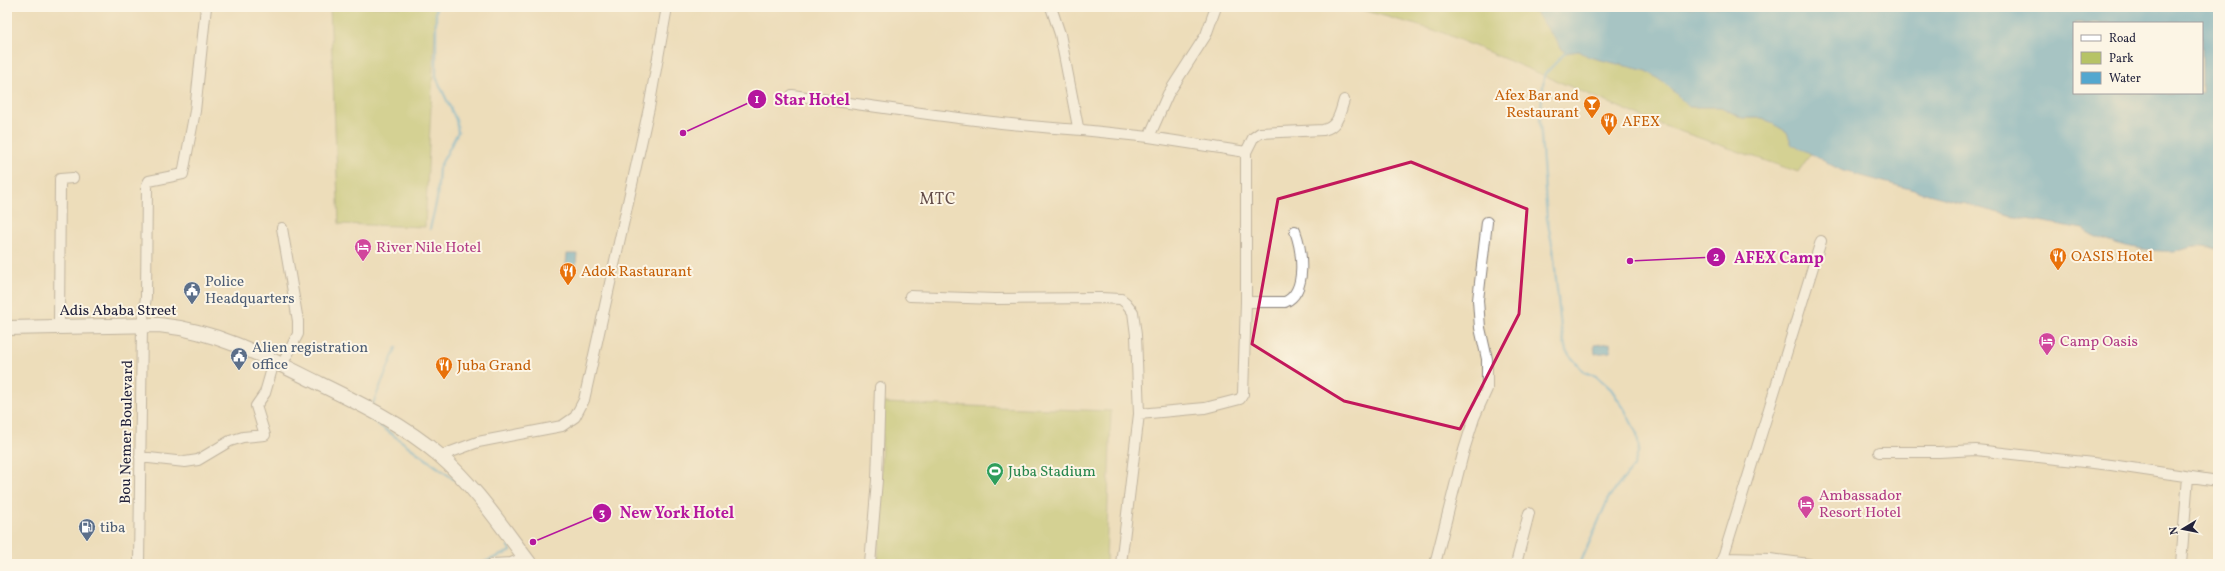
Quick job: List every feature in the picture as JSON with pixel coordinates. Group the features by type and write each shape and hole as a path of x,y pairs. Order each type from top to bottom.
{"street":[{"name":"Bou Nemer Boulevard","path":"139,564 142,325 146,297 147,185 149,181 183,174 195,111 206,7"},
{"path":"440,456 478,442 562,426 576,417 580,410 584,400 649,108 667,7"},
{"path":"1051,7 1060,34 1076,122 1078,127 1082,130"},
{"path":"1149,137 1168,94 1206,35 1216,7"},
{"path":"792,95 1043,128 1082,130 1149,137 1246,152"},
{"path":"1140,414 1205,408 1240,398 1243,394 1246,302 1246,152 1253,138 1260,133 1324,130 1333,127 1336,123 1344,100"},
{"path":"59,327 60,179 73,178"},
{"path":"1436,564 1462,456 1474,418 1487,389 1487,359 1480,328 1478,300 1487,222"},
{"path":"140,457 185,462 198,460 230,441 242,437 265,435 256,406 265,393 278,364 298,334 298,321 282,228"},
{"path":"1246,302 1285,302 1290,300 1295,294 1302,263 1300,244 1295,231"},
{"path":"1808,564 1770,559 1722,561 1776,380 1821,240"},
{"path":"910,296 994,299 1121,299 1133,312 1136,335 1140,414 1121,564"},
{"name":"Adis Ababa Street","path":"7,328 142,325 182,327 210,334 278,364 378,414 440,456 468,484 528,561"},
{"path":"870,564 877,480 880,387"},
{"path":"1879,452 1939,452 1976,450 2111,465 2218,481"},
{"path":"2181,564 2188,477"},
{"path":"1516,564 1529,513"},
{"path":"493,564 528,561"}],"highlighted area":[{"path":"1411,162 1527,209 1519,314 1460,429 1344,401 1252,344 1278,199"}],"green space":[{"path":"330,7 436,7 425,227 339,224"},
{"path":"1352,7 1526,7 1537,14 1565,53 1579,51 1589,57 1647,71 1668,86 1689,107 1721,107 1742,118 1763,118 1787,132 1792,145 1812,152 1798,172 1659,124 1441,32"},
{"name":"Juba Stadium","path":"883,403 1111,411 1106,564 965,564 878,561"}],"water":[{"path":"1526,7 2218,7 2218,250 2204,246 2194,246 2174,251 2140,249 2101,239 2083,229 2010,216 1843,171 1792,145 1787,132 1763,118 1742,118 1721,107 1689,107 1668,86 1647,71 1589,57 1579,51 1565,53 1537,14"},
{"path":"567,254 577,254 575,274 565,273"},
{"path":"1610,343 1611,352 1595,354 1594,345"}],"waterway":[{"path":"430,229 437,199 439,168 458,132 456,120 436,77 436,7"},
{"path":"1565,53 1544,75 1540,121 1547,219 1553,249 1561,328 1566,351 1584,372 1596,376 1611,389 1625,410 1637,434 1639,449 1634,466 1609,497 1580,564"},
{"path":"372,406 396,348"},
{"path":"364,414 455,480"},
{"path":"480,564 511,551 508,546"}],"place":[{"name":"Afex Bar and Restaurant","path":"1592,119"},
{"name":"Star Hotel","path":"683,133"},
{"name":"AFEX","path":"1609,136"},
{"name":"AFEX Camp","path":"1630,261"},
{"name":"River Nile Hotel","path":"363,262"},
{"name":"OASIS Hotel","path":"2058,271"},
{"name":"Adok Rastaurant","path":"568,286"},
{"name":"Police Headquarters","path":"192,305"},
{"name":"Camp Oasis","path":"2047,356"},
{"name":"Alien registration office","path":"239,371"},
{"name":"Juba Grand","path":"444,380"},
{"name":"Juba Stadium","path":"995,486"},
{"name":"Ambassador Resort Hotel","path":"1806,519"},
{"name":"tiba","path":"87,542"},
{"name":"New York Hotel","path":"533,542"}],"district":[{"name":"MTC","path":"938,198"}]}
